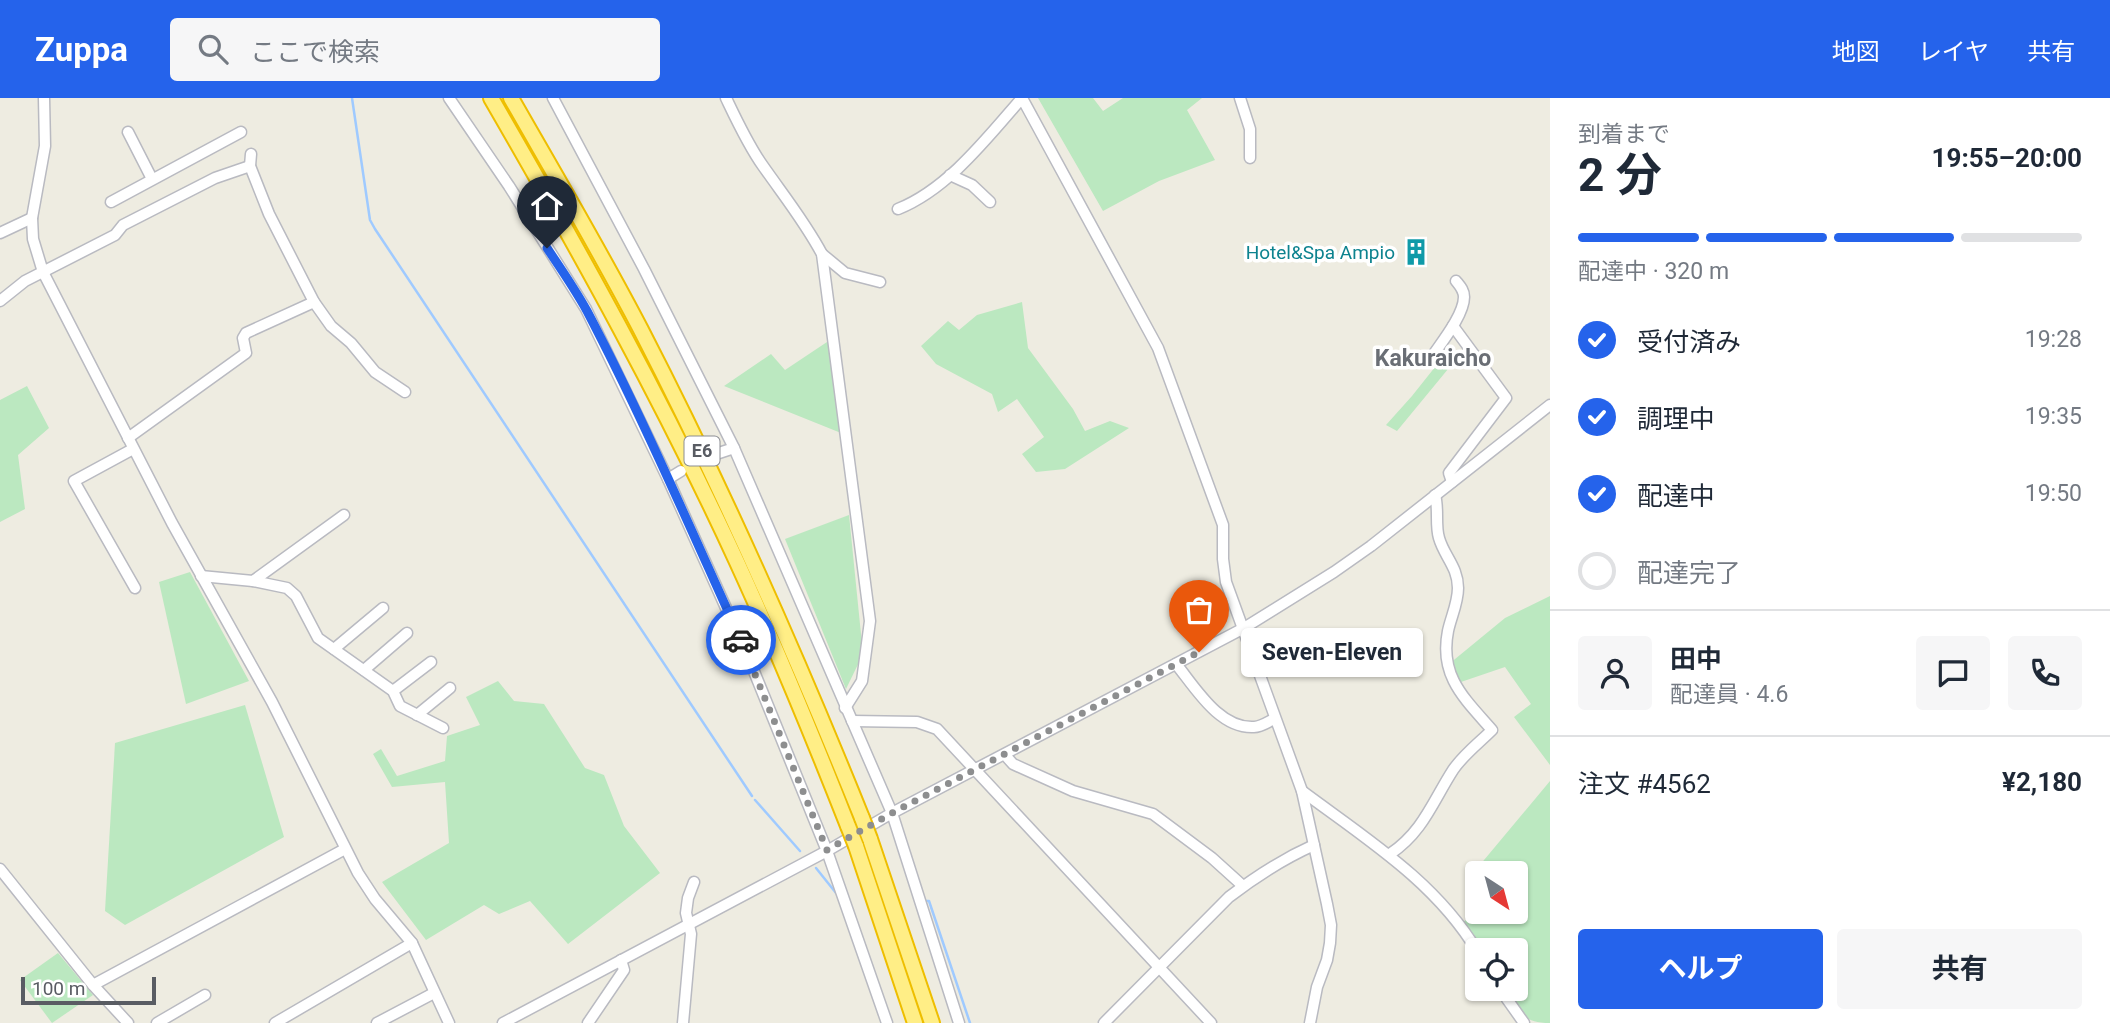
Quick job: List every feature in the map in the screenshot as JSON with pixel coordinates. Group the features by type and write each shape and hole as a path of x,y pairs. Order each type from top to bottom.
{"highway":[{"name":"E6","path":"491,98 624,334 737,561 801,707 856,846 915,1023"},
{"name":"E6","path":"511,98 640,327 756,566 862,818 932,1023"}],"street":[{"path":"44,98 45,146 32,218 33,239 43,272 133,449 272,702 345,849 375,899 412,943 449,1023"},
{"path":"450,98 586,309 668,479 749,659 827,850 887,1023"},
{"path":"553,98 657,294 734,448 892,813 959,1023"},
{"path":"726,98 751,148 807,225 822,254 870,621 862,681 845,708"},
{"path":"898,209 925,196 950,176 1022,98 1158,348 1223,525 1226,582 1302,791 1331,925 1327,960 1317,987 1310,1023"},
{"path":"1240,98 1250,129 1250,158"},
{"path":"128,132 152,179"},
{"path":"111,202 241,132"},
{"path":"251,154 250,166 278,234 302,274 314,302 331,326 351,343 375,372 405,392"},
{"path":"0,301 25,281 115,235 123,225 225,174 250,166"},
{"path":"950,176 972,185 990,202"},
{"path":"0,233 32,218"},
{"path":"822,254 845,273 880,282"},
{"path":"1431,358 1453,326 1464,300 1463,292 1456,281"},
{"path":"128,438 246,353 243,338 246,333 314,302"},
{"path":"1452,482 1449,474 1506,398 1453,326"},
{"path":"503,1023 892,813 1244,628 1334,572 1550,405"},
{"path":"716,454 734,448"},
{"path":"133,449 74,481 135,588"},
{"path":"668,479 681,471"},
{"path":"1390,854 1412,836 1434,806 1458,764 1492,730 1461,694 1446,663 1446,640 1458,587 1452,562 1439,539 1435,495"},
{"path":"253,581 344,516"},
{"path":"201,576 253,581 287,588 296,596 318,638 393,691 400,706 443,728"},
{"path":"334,649 383,608"},
{"path":"364,670 407,633"},
{"path":"393,691 431,662"},
{"path":"1176,664 1213,710 1229,720 1243,726 1256,727 1274,719"},
{"path":"417,715 450,688"},
{"path":"852,721 917,722 937,729 1211,1023"},
{"path":"1005,755 1013,764 1073,791 1153,814 1212,858 1243,886"},
{"path":"1302,791 1390,854 1448,912 1467,938"},
{"path":"1104,1023 1243,886 1314,845"},
{"path":"93,985 345,849"},
{"path":"0,869 93,985 128,1023"},
{"path":"682,1023 691,934 688,924 688,898 694,882"},
{"path":"275,1023 412,943"},
{"path":"588,1023 624,970 621,960"},
{"path":"377,1023 434,993"},
{"path":"158,1023 205,995"},
{"path":"1508,1001 1524,1023"}],"green space":[{"path":"1038,98 1093,98 1103,111 1123,98 1202,98 1187,110 1215,160 1159,181 1103,211"},
{"path":"1022,302 1028,348 1073,409 1085,431 1110,421 1129,428 1065,469 1036,472 1022,454 1044,437 1017,399 998,412 992,394 936,364 921,346 948,321 959,330 977,315"},
{"path":"830,340 841,433 724,386 771,354 785,370"},
{"path":"1443,357 1453,363 1397,431 1386,425 1412,396"},
{"path":"27,386 49,428 18,455 25,509 0,522 0,400"},
{"path":"849,515 863,654 846,689 785,539"},
{"path":"190,572 249,681 186,704 159,582"},
{"path":"1550,596 1550,765 1514,717 1531,704 1505,667 1458,683 1449,664 1505,618"},
{"path":"498,681 514,701 544,704 585,768 604,775 624,826 660,873 568,944 530,901 499,914 484,905 426,940 382,882 449,843 445,782 392,787 373,754 381,749 397,776 445,761 447,736 480,725 466,697"},
{"path":"245,705 284,837 125,925 105,911 115,743"},
{"path":"1550,781 1550,1023 1527,1018 1513,1001 1528,1001 1528,938 1471,938 1461,923 1465,921 1465,924 1528,924 1528,861 1483,861"},
{"path":"58,953 93,995 52,1023 20,980"}],"waterway":[{"path":"352,98 370,220 375,229 752,796"},
{"path":"755,800 800,851"},
{"path":"816,868 836,893 839,893"},
{"path":"924,901 929,901 970,1023"}],"way so far":[{"path":"741,640 827,850 892,813 1199,652"}],"place":[{"name":"Hotel&Spa Ampio","path":"1416,252"},
{"name":"Seven-Eleven","path":"1199,652"}],"district":[{"name":"Kakuraicho","path":"1433,358"}],"route":[{"path":"547,248 586,309 668,479 741,640"}]}
